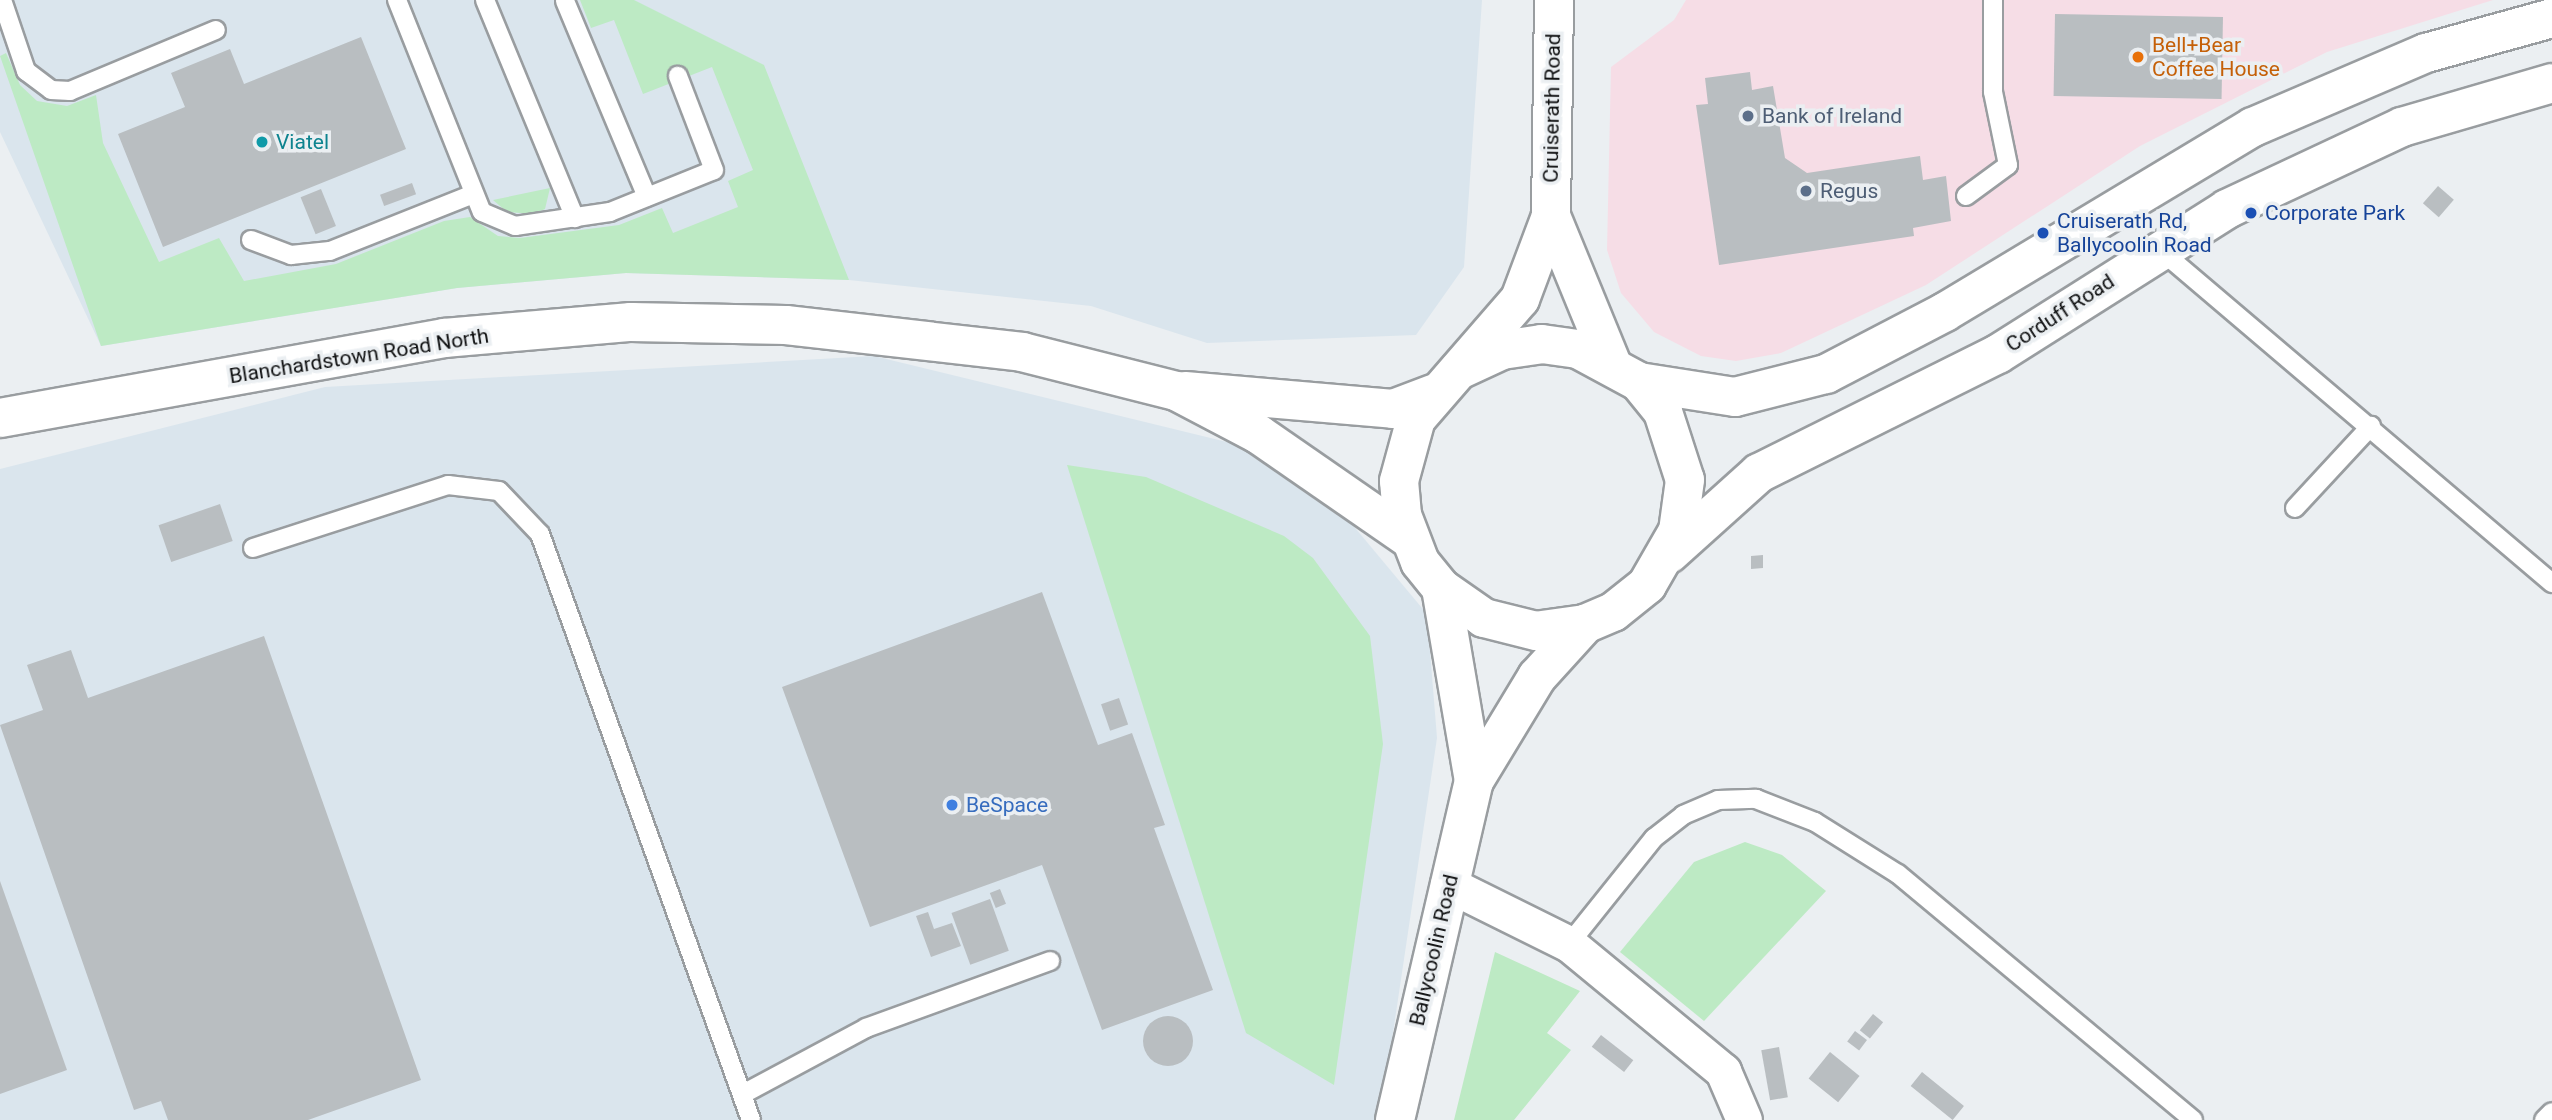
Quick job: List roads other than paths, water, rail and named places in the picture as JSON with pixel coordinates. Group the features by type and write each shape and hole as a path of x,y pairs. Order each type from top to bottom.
{"main road":[{"name":"Cruiserath Road","path":"1408,538 1399,481 1409,437 1446,382 1520,299 1551,216 1554,0"},
{"path":"1625,372 1735,397 1826,374 1945,312 2253,127 2426,53 2552,18"},
{"name":"Corduff Road","path":"1668,554 1759,473 1998,354 2159,249 2389,132 2552,83"},
{"name":"Cruiserath Road","path":"1551,216 1625,372 1663,412 1681,455 1684,507 1668,554"},
{"name":"Blanchardstown Road North","path":"0,418 444,338 631,322 906,336 1022,352 1176,391 1392,409 1446,382 1502,349 1542,344 1625,372"},
{"name":"Blanchardstown Road North","path":"1176,391 1258,433 1408,538"},
{"path":"1408,538 1441,588 1484,618 1536,631 1585,624 1647,585 1668,554"},
{"name":"Ballycoolin Road","path":"1441,588 1474,781"},
{"name":"Ballycoolin Road","path":"1395,1120 1474,781 1537,677 1585,624"}],"street":[{"path":"1448,884 1569,944 1723,1072 1744,1120"}],"lane":[{"path":"397,0 482,212 516,226 575,218 647,197 714,170 678,76"},
{"path":"485,0 575,218"},
{"path":"1966,196 2008,165 1993,92 1993,0"},
{"path":"565,1 647,197"},
{"path":"4,2 26,71 51,90 70,91 216,30"},
{"path":"251,240 291,255 330,251 473,194"},
{"path":"2159,249 2371,426 2552,583"},
{"path":"2295,508 2371,426"},
{"path":"253,548 448,485 499,491 540,534 751,1120"},
{"path":"1569,944 1654,838 1683,816 1718,800 1756,799 1815,822 1898,874 2193,1120"},
{"path":"743,1094 866,1028 1050,961"},
{"path":"2544,1120 2552,1112"}],"place":[{"name":"Bell+Bear Coffee House","path":"2138,57"},
{"name":"Bank of Ireland","path":"1748,116"},
{"name":"Viatel","path":"262,142"},
{"name":"Regus","path":"1806,191"},
{"name":"Corporate Park","path":"2251,213"},
{"name":"Cruiserath Rd, Ballycoolin Road","path":"2043,233"},
{"name":"BeSpace","path":"952,805"}]}
